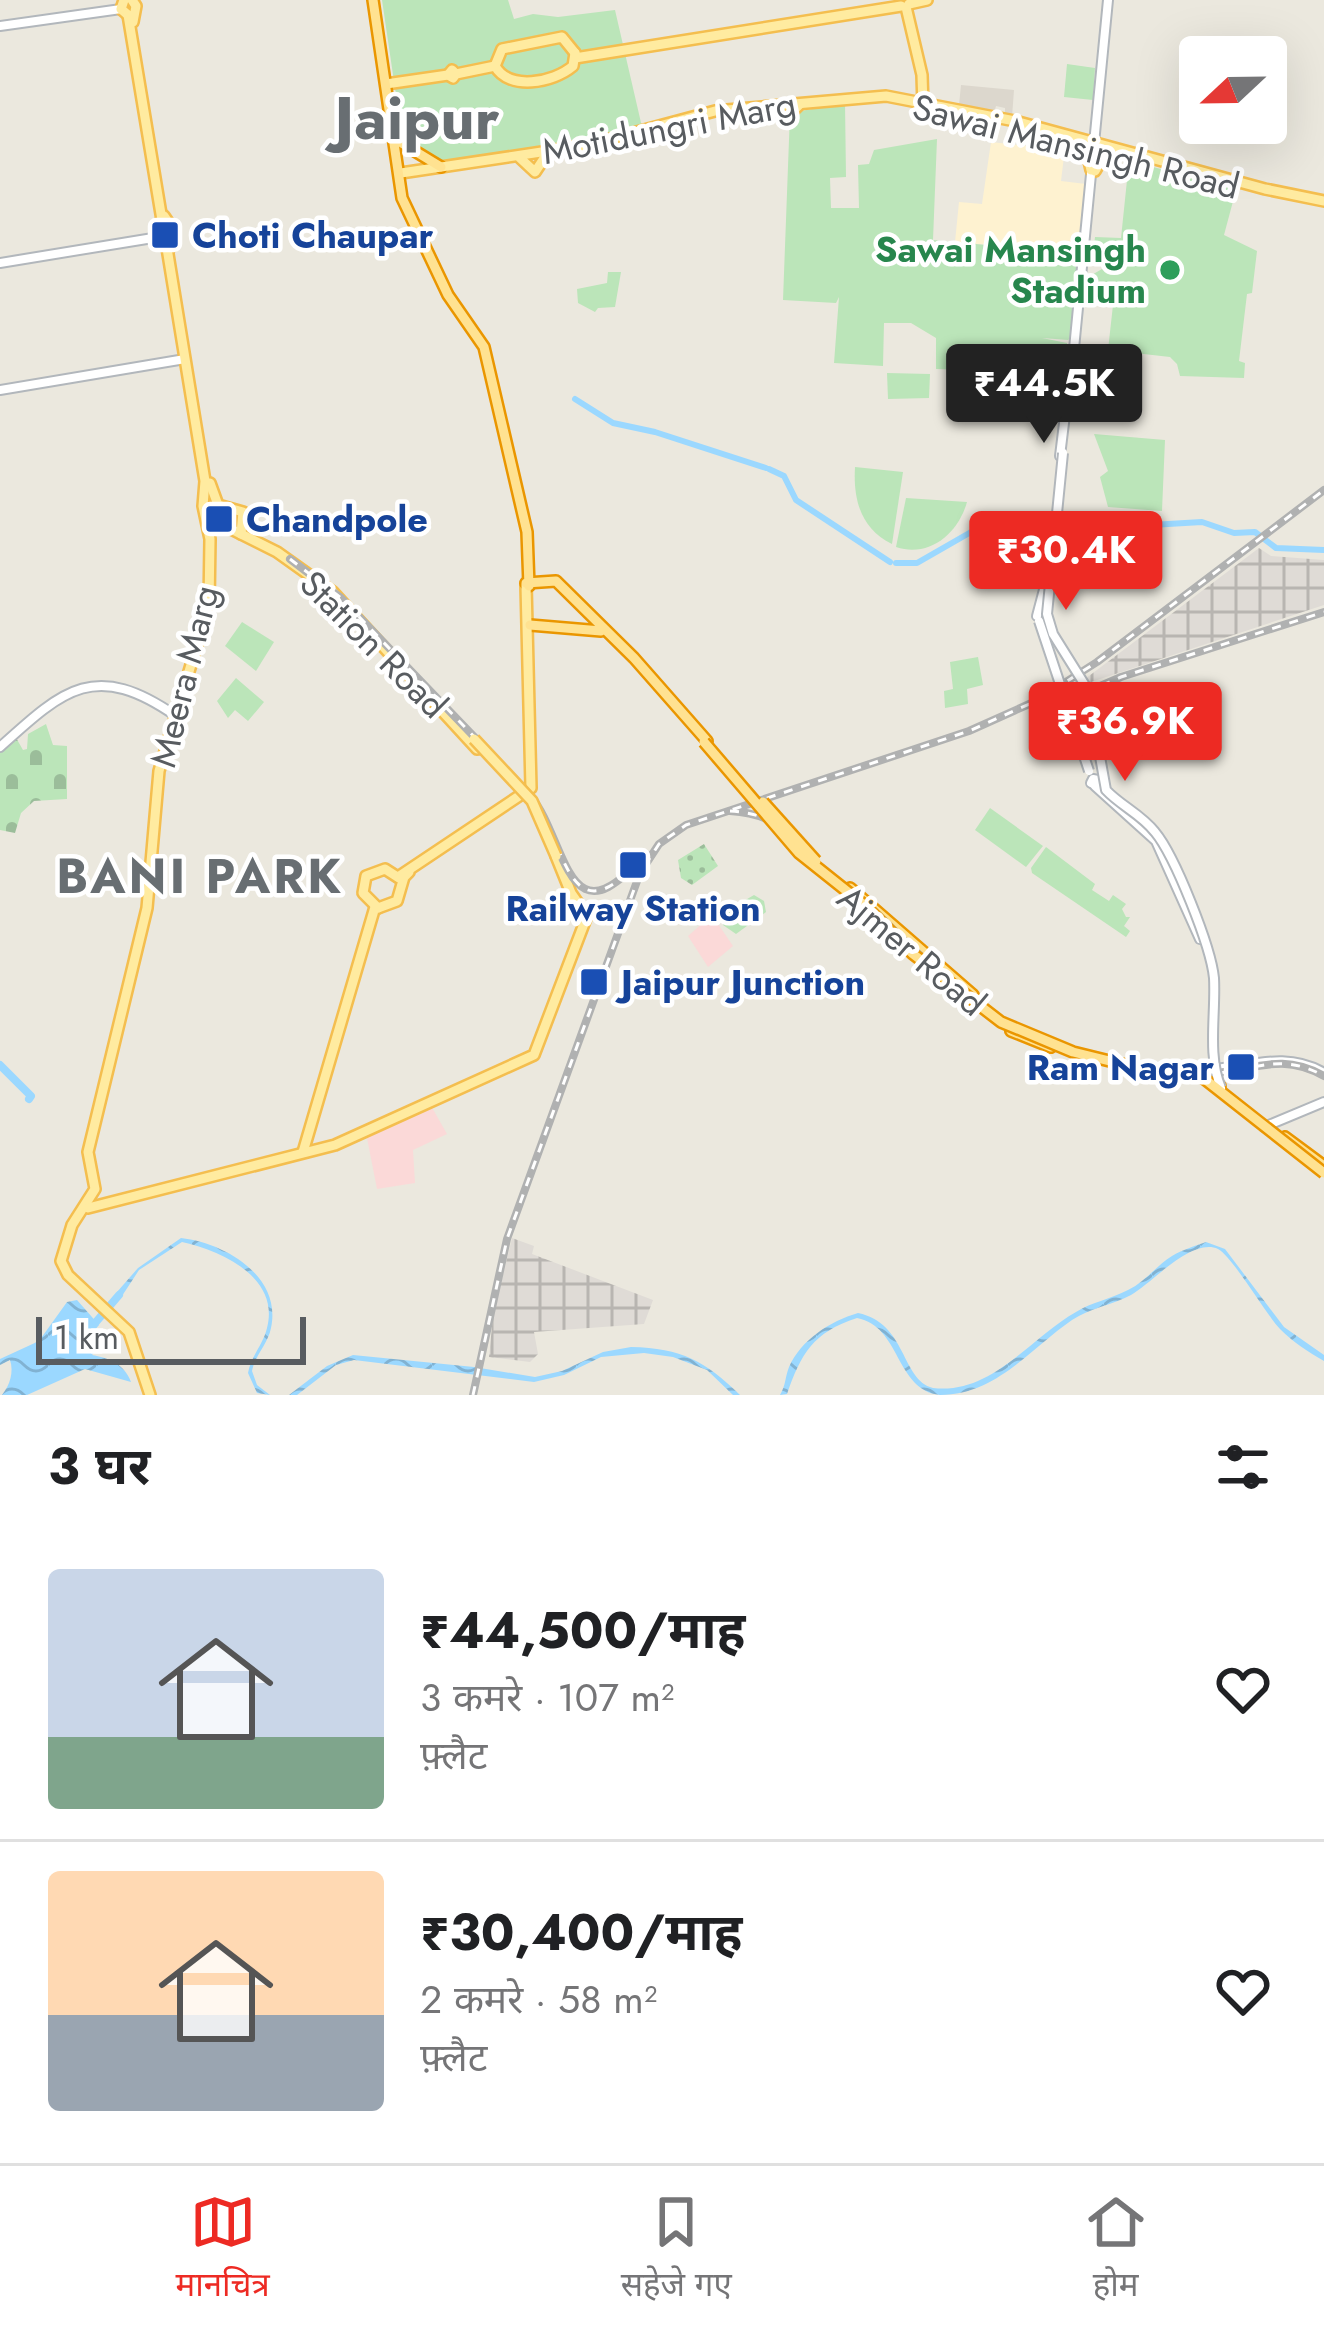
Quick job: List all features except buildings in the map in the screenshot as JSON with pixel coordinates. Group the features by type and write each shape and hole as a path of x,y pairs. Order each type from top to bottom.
{"highway":[{"path":"375,0 409,211 448,295 484,347 529,545 527,584 559,585 825,870 870,905 906,943 1006,1022 1066,1047 1157,1069 1210,1075 1324,1171"},
{"path":"396,139 441,167"},
{"path":"528,619 595,627"},
{"path":"765,807 812,865 863,904 913,954 1001,1022 1073,1052 1146,1070 1207,1078 1324,1171"},
{"name":"Ajmer Road","path":"765,807 822,872 887,926 927,968 1009,1030 1145,1072 1210,1075 1324,1171"}],"main road":[{"path":"1109,0 1073,369 1063,377 1070,386 1069,416 1044,612 1095,777 1107,795 1135,815 1163,848"},
{"path":"1094,143 1109,0"},
{"path":"575,56 908,4 920,100 1071,137 1085,136 1094,127"},
{"path":"0,25 127,7 205,482 212,514 241,532 243,512 212,514"},
{"path":"495,67 502,49 520,42 562,37 575,56"},
{"path":"495,67 503,80 518,82 566,73 575,56"},
{"path":"388,88 495,67"},
{"name":"Motidungri Marg","path":"404,179 441,167 588,145 751,106 867,96 920,100"},
{"name":"Sawai Mansingh Road","path":"404,179 520,158 535,172 547,154 714,115 800,104 920,100 1094,143 1286,199 1324,203"},
{"path":"787,117 800,104"},
{"path":"1071,137 1086,150 1093,171"},
{"path":"1094,143 1324,203"},
{"path":"1093,171 1103,157 1117,152"},
{"path":"0,263 164,235"},
{"path":"164,235 212,514"},
{"path":"0,390 184,359"},
{"path":"1073,369 1081,378 1070,386 1045,619 1089,701 1102,790 1147,828 1172,870 1212,974 1210,1075"},
{"path":"1069,416 1047,619 1088,690 1095,777 1164,844 1208,950 1214,982 1214,1069 1210,1075"},
{"name":"Meera Marg","path":"94,1201 87,1148 144,907 153,787 208,611 212,514"},
{"name":"Station Road","path":"241,532 279,548 327,582 472,738"},
{"name":"Station Road","path":"241,532 333,592 523,793 582,917"},
{"path":"376,908 394,904 400,882 523,793 532,781 527,584"},
{"path":"3,745 61,695 104,684 175,715"},
{"name":"Meera Marg","path":"105,1310 62,1268 69,1232 94,1201 88,1152 144,922 156,782 175,715"},
{"path":"472,738 533,807 569,892"},
{"path":"1095,777 1151,835 1188,908"},
{"path":"523,793 536,803 569,892"},
{"path":"1121,805 1144,818 1163,839 1209,949 1216,980 1210,1075"},
{"path":"376,908 363,893 366,876 385,868 400,882"},
{"path":"304,1148 376,908"},
{"path":"94,1201 319,1148 538,1050 565,981 582,917"},
{"path":"506,1066 536,1050 582,917"},
{"path":"1210,1075 1280,1059 1309,1064 1324,1075"},
{"path":"1267,1127 1324,1103"},
{"path":"105,1310 125,1332 147,1395"},
{"path":"105,1310 133,1339 147,1395"}],"shaded area":[{"path":"961,85 1014,90 1012,117 1005,116 1005,108 996,106 994,113 959,105"},
{"path":"991,142 1065,148 1061,181 1086,184 1080,253 955,242 959,202 982,204"},
{"path":"1259,548 1271,556 1324,560 1324,605 1073,688"},
{"path":"712,915 733,946 708,967 688,936"},
{"path":"430,1104 447,1134 413,1150 415,1183 377,1189 366,1133"},
{"path":"512,1238 534,1246 532,1254 653,1300 644,1324 534,1332 538,1354 530,1362 489,1357 493,1316"}],"green space":[{"path":"382,0 508,0 514,19 615,10 642,127 566,141 566,146 443,165 407,144 401,129"},
{"path":"1067,64 1095,68 1093,100 1064,97"},
{"path":"845,103 846,177 830,178 831,208 859,208 858,165 869,164 874,150 937,139 933,240 1080,254 1072,337 1042,338 1067,343 1069,362 1057,373 936,369 936,338 911,323 884,323 883,366 834,363 839,297 836,303 783,300 790,113"},
{"path":"1129,161 1165,170 1171,180 1193,178 1236,190 1224,235 1257,251 1239,361 1245,363 1244,378 1180,376 1170,357 1108,350 1113,305 1087,303 1090,276 1102,269 1103,256 1094,246 1095,237 1121,238"},
{"path":"608,272 621,272 615,307 595,312 578,303 577,289 607,283"},
{"path":"887,373 930,374 929,398 888,399"},
{"path":"1094,434 1165,440 1162,511 1108,507 1100,477 1108,471"},
{"path":"855,467 903,472 892,544 873,530 861,512"},
{"path":"906,498 967,502 957,524 940,541 908,550 896,547"},
{"path":"242,622 274,642 256,671 225,646"},
{"path":"978,657 983,685 967,689 968,704 945,708 944,691 953,689 950,662"},
{"path":"236,678 264,702 248,721 235,710 228,718 217,701"},
{"path":"46,724 53,745 67,746 67,799 34,801 21,813 15,833 0,830 0,752 15,736 23,750 27,749 28,734"},
{"path":"990,808 1043,846 1026,867 975,830"},
{"path":"704,844 718,866 692,885 681,878 678,860"},
{"path":"1046,847 1095,884 1092,890 1109,901 1113,895 1126,904 1122,909 1130,917 1124,926 1130,931 1126,937 1032,873"},
{"path":"754,895 764,901 766,912 736,934 723,925 725,912"}],"water":[{"path":"181,1238 232,1255 259,1278 268,1293 271,1328 252,1371 257,1385 270,1395 257,1393 248,1373 267,1328 269,1310 257,1281 245,1270 214,1252 182,1242 139,1270 122,1296 117,1292 138,1268"},
{"path":"1206,1242 1225,1249 1284,1327 1324,1355 1324,1361 1280,1329 1224,1254 1208,1247 1184,1255 1131,1295 1072,1320 1011,1368 978,1387 940,1395 925,1391 882,1333 857,1318 829,1330 811,1346 787,1394 780,1395 801,1348 827,1326 858,1313 886,1328 923,1383 954,1388 974,1383 1076,1312 1128,1290 1172,1256"},
{"path":"77,1300 99,1325 94,1331 101,1345 92,1355 120,1366 131,1382 85,1369 27,1395 2,1395 12,1369 10,1360 0,1365 0,1359 39,1341 67,1302"},
{"path":"631,1347 665,1350 692,1359 715,1373 740,1395 733,1395 707,1370 673,1357 644,1353 601,1357 564,1375 534,1382 354,1360 336,1365 297,1395 289,1395 327,1366 353,1355 535,1377"}],"waterway":[{"path":"575,399 613,423 766,468"},
{"path":"769,469 784,476 796,500 890,562"},
{"path":"896,563 917,563 985,524 1024,517 1085,517 1151,525 1202,522 1234,533 1255,532 1276,548 1324,550"},
{"path":"0,1065 29,1099"},
{"path":"96,1322 119,1295"}],"railway":[{"path":"473,1395 507,1239 640,873 659,844 686,825 969,731 1036,701 1097,662 1324,490"},
{"path":"290,559 341,598 530,795 571,876 583,888 598,891 618,881 643,856"},
{"path":"1052,707 1121,677 1324,612"},
{"path":"730,811 759,816 782,828 955,987 1033,1038 1078,1055 1152,1070 1199,1074 1291,1064 1324,1076"}],"place":[{"name":"Choti Chaupar","path":"165,235"},
{"name":"Sawai Mansingh Stadium","path":"1170,270"},
{"name":"Chandpole","path":"219,519"},
{"name":"Railway Station","path":"633,865"},
{"name":"Jaipur Junction","path":"594,982"},
{"name":"Ram Nagar","path":"1241,1067"}],"district":[{"name":"Jaipur","path":"417,118"},
{"name":"BANI PARK","path":"200,876"}]}
